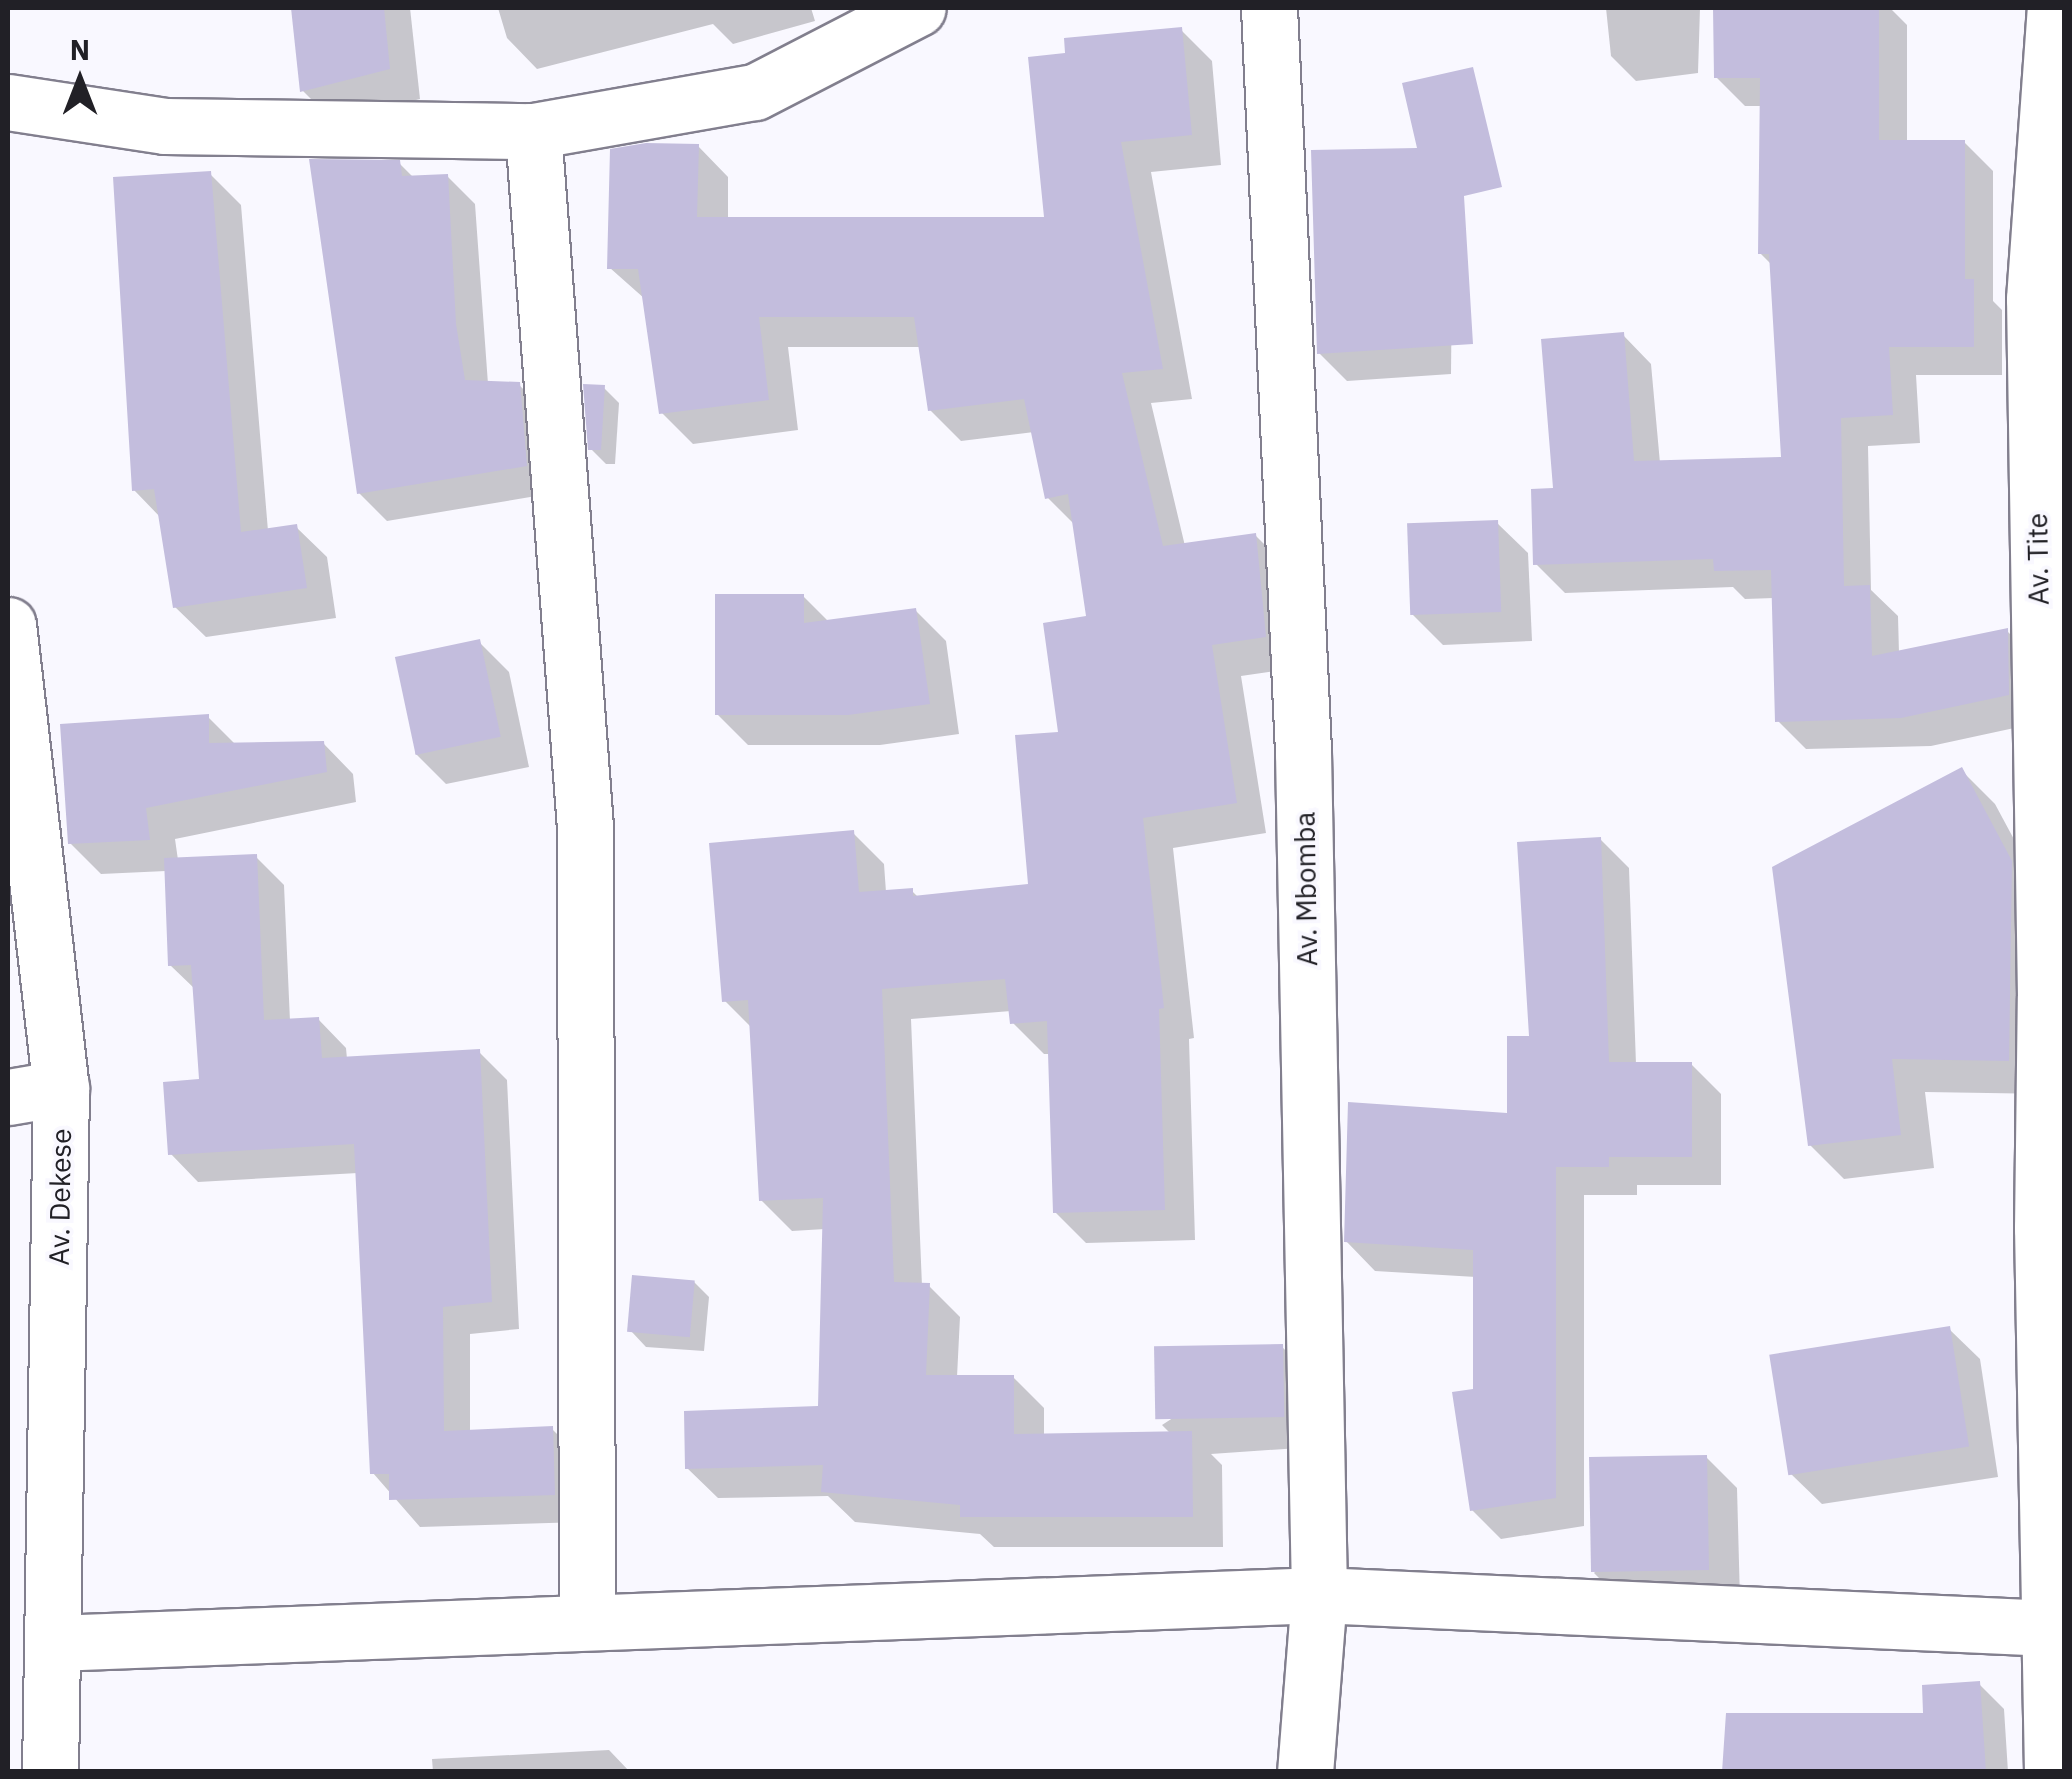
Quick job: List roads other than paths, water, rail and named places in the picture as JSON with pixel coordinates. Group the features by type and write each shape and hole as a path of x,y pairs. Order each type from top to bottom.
{"street":[{"path":"8,102 165,126 533,131 755,92 918,8"},
{"name":"Av. Mbomba","path":"1269,8 1303,752 1320,1595 1304,1772"},
{"name":"Av. Tite","path":"2052,1772 2042,1228 2055,998 2034,299 2055,8"},
{"path":"533,131 585,828 587,1621"},
{"name":"Av. Dekese","path":"8,626 62,1088 50,1772"},
{"path":"8,1098 62,1088"},
{"path":"54,1642 1320,1595 2050,1628"}]}
